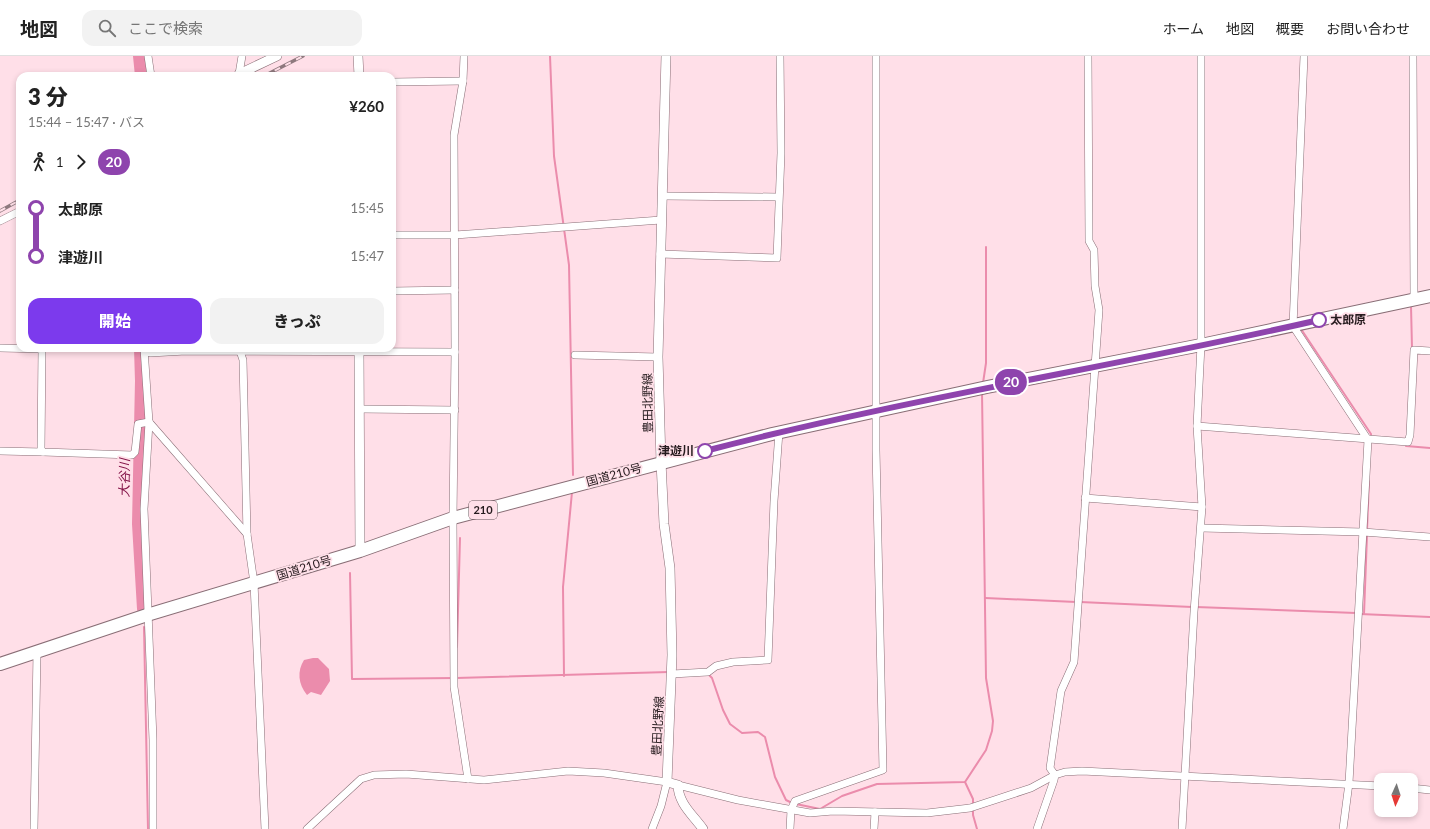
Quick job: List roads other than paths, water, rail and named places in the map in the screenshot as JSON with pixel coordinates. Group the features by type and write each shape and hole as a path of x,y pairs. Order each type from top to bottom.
{"highway":[{"name":"国道210号","path":"0,664 147,615 360,551 453,518 661,462 779,432 876,410 1201,345 1430,296"}],"main road":[{"path":"243,72 277,56"},
{"path":"358,56 358,72"},
{"name":"豊田北野線","path":"666,56 658,357 664,524 670,568 672,655 667,782"},
{"path":"359,352 360,551"},
{"path":"667,782 678,785 678,792 685,807 703,829"}],"street":[{"path":"148,56 150,72"},
{"path":"239,72 242,56"},
{"path":"464,56 463,81 454,135 456,352 453,518 454,687 468,779"},
{"path":"660,254 777,258 778,197 781,153 780,56"},
{"path":"790,829 791,810 795,801 883,770 876,410 876,56"},
{"path":"1037,829 1054,775 1050,768 1061,691 1074,662 1099,310 1095,286 1094,250 1089,241 1088,56"},
{"path":"1182,829 1194,612 1202,507 1197,426 1201,345 1201,56"},
{"path":"1304,56 1293,326 1368,440 1349,783 1343,829"},
{"path":"1413,56 1414,299"},
{"path":"396,82 463,81"},
{"path":"663,196 778,197"},
{"path":"0,221 16,213"},
{"path":"396,235 455,235 661,220"},
{"path":"396,291 455,290"},
{"path":"0,348 16,348"},
{"path":"1197,426 1408,442 1410,435 1414,350 1430,351"},
{"path":"396,351 456,352"},
{"path":"42,352 41,449 43,452"},
{"path":"144,352 149,422 144,509 153,740 153,829"},
{"path":"146,369 149,352"},
{"path":"240,352 243,360 247,534 254,583 266,829"},
{"path":"574,355 658,357"},
{"path":"359,409 455,410"},
{"path":"0,451 132,455 135,452 138,424 149,422"},
{"path":"149,422 247,534"},
{"path":"672,674 708,672 716,666 733,662 768,660 774,501 779,432"},
{"path":"1085,498 1202,507"},
{"path":"1201,528 1363,532 1430,537"},
{"path":"34,829 37,652"},
{"path":"308,829 366,776 406,774 468,779 499,779 568,771 604,773 667,782 661,806 652,829"},
{"path":"678,785 738,800 810,813 833,811 927,813 970,808 1031,788 1054,775 1065,772 1082,771 1374,785"},
{"path":"1418,789 1430,790"},
{"path":"874,829 875,812"}],"waterway":[{"name":"大谷川","path":"139,56 141,72"},
{"path":"550,56 554,156 569,265 573,475"},
{"path":"983,383 986,363 986,247"},
{"path":"1411,306 1412,348"},
{"path":"1301,329 1371,434 1371,438"},
{"name":"大谷川","path":"140,352 141,381 138,524 143,609"},
{"path":"796,804 820,809 842,796 877,784 965,782 986,750 992,731 993,721 986,678 982,392"},
{"path":"1406,445 1430,448"},
{"path":"1367,530 1369,481"},
{"path":"564,676 563,587 572,492"},
{"path":"1364,614 1367,535"},
{"path":"457,647 460,538"},
{"path":"350,573 352,679 456,678 669,672"},
{"path":"985,598 1076,602"},
{"path":"1080,602 1192,607"},
{"path":"1196,607 1356,613"},
{"path":"1360,614 1430,617"},
{"name":"大谷川","path":"144,627 148,829"},
{"path":"708,674 712,678 723,710 730,724 742,733 758,732 765,737 775,777 786,800 792,803"},
{"path":"965,782 973,799 973,805"},
{"path":"973,809 977,829"}],"railway":[{"path":"272,72 303,56"},
{"path":"0,211 16,202"}],"place":[{"name":"太郎原","path":"1319,320"},
{"name":"津遊川","path":"705,451"}]}
